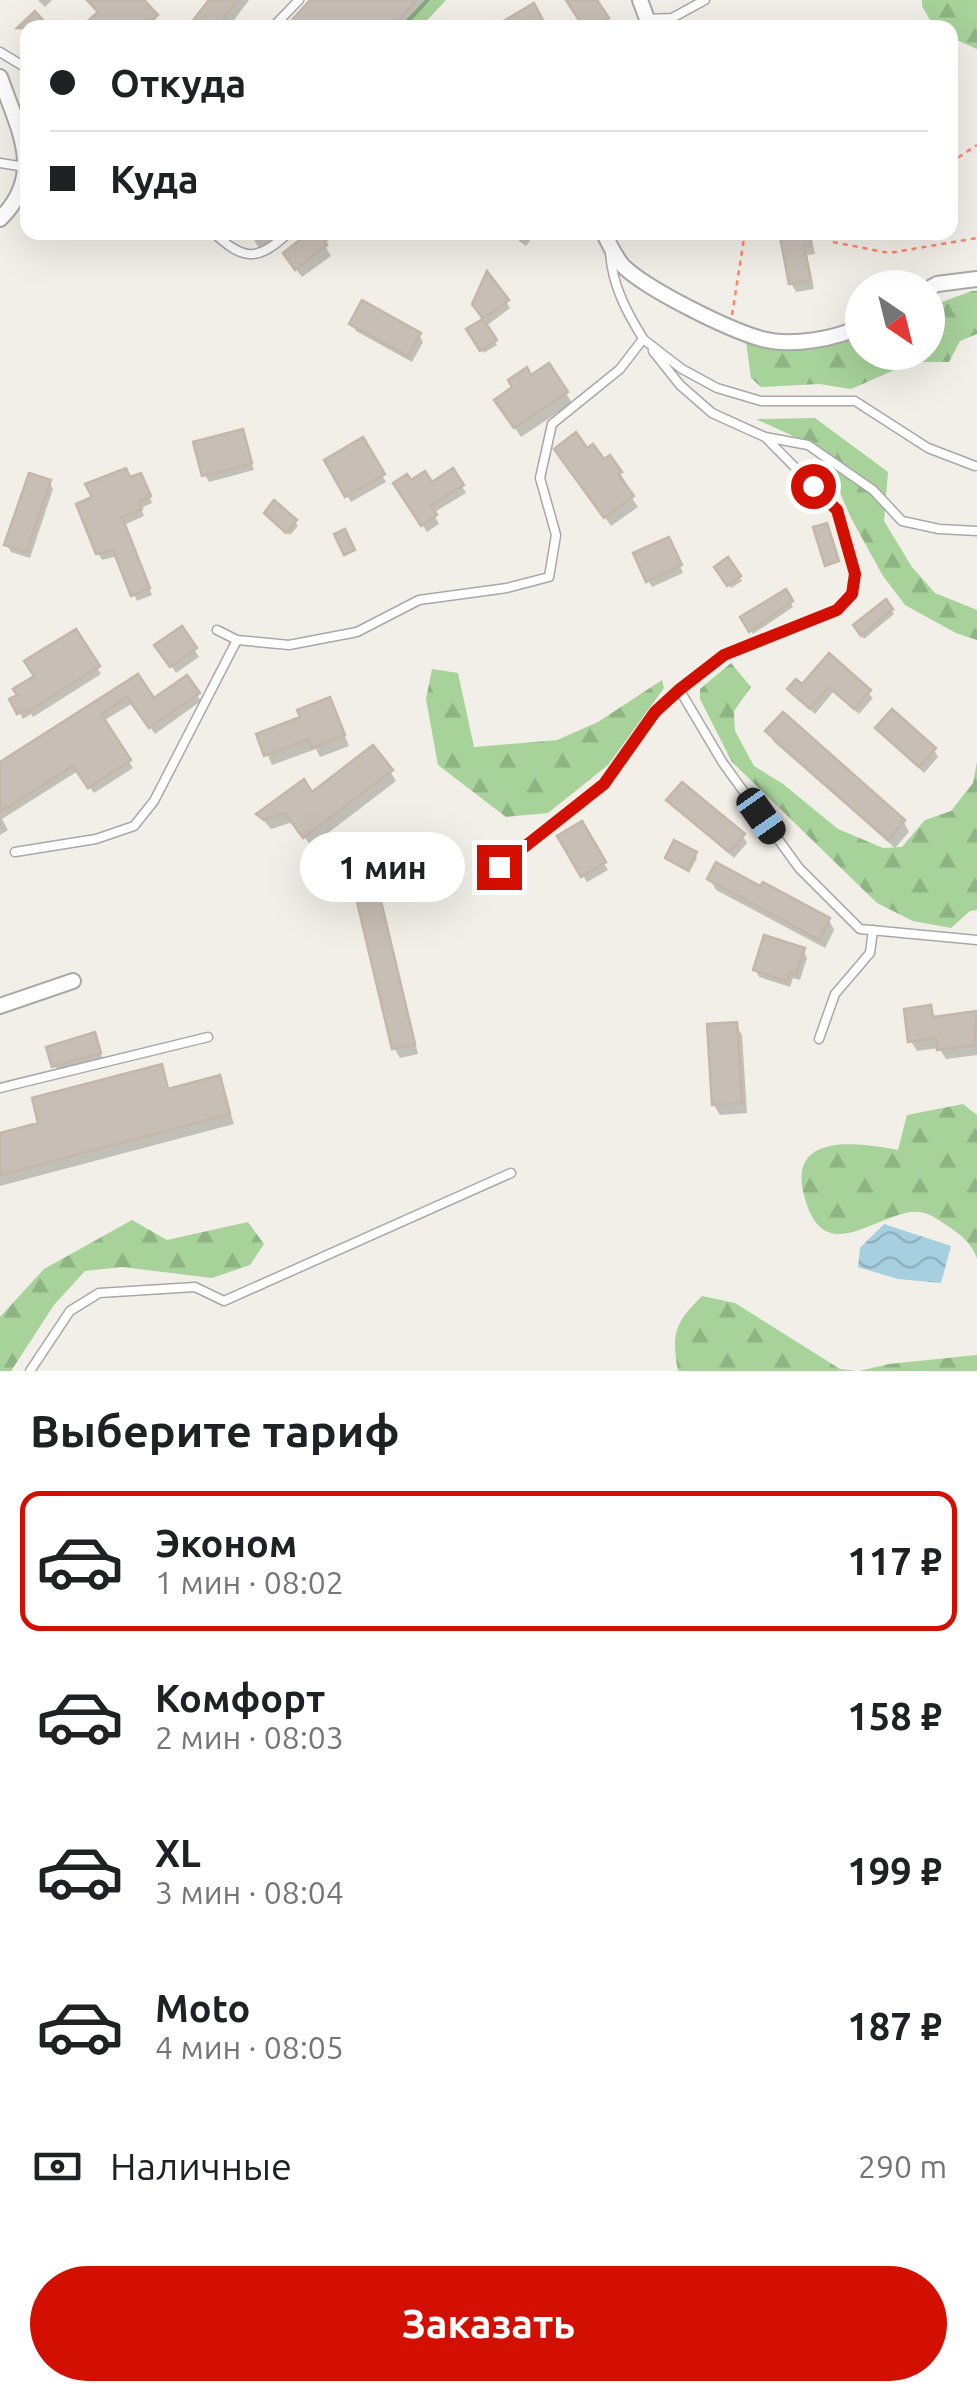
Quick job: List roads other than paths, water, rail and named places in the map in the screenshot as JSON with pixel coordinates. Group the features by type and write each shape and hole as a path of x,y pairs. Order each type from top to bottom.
{"street":[{"path":"0,78 20,136"},
{"path":"0,219 20,196"},
{"path":"607,240 622,264 640,278 764,340 812,340 845,331"},
{"path":"945,283 977,279"},
{"path":"0,1006 73,981"}],"lane":[{"path":"280,20 299,0"},
{"path":"662,20 704,0"},
{"path":"224,240 243,254 256,256 270,251 280,240"},
{"path":"606,240 611,271 623,305 643,339 680,386 712,413 764,437 808,445 873,490 902,522 977,532"},
{"path":"643,339 682,369 717,388 761,401 854,401 928,448 975,466"},
{"path":"217,630 238,640 289,645 357,632 419,600 507,588 549,577 556,535 540,478 552,424 620,369 643,339"},
{"path":"499,867 604,784 655,712 724,655 837,610 852,594 855,574 837,510 764,437"},
{"path":"15,852 96,839 134,826 154,801 238,640"},
{"path":"679,690 723,763 799,868 860,929 977,940"},
{"path":"819,1040 835,994 870,953 873,930"},
{"path":"0,1088 208,1037"},
{"path":"30,1371 70,1312 99,1294 195,1287 224,1301 511,1173"}],"water":[{"path":"884,1224 951,1246 941,1283 898,1279 858,1267 860,1248"}]}
